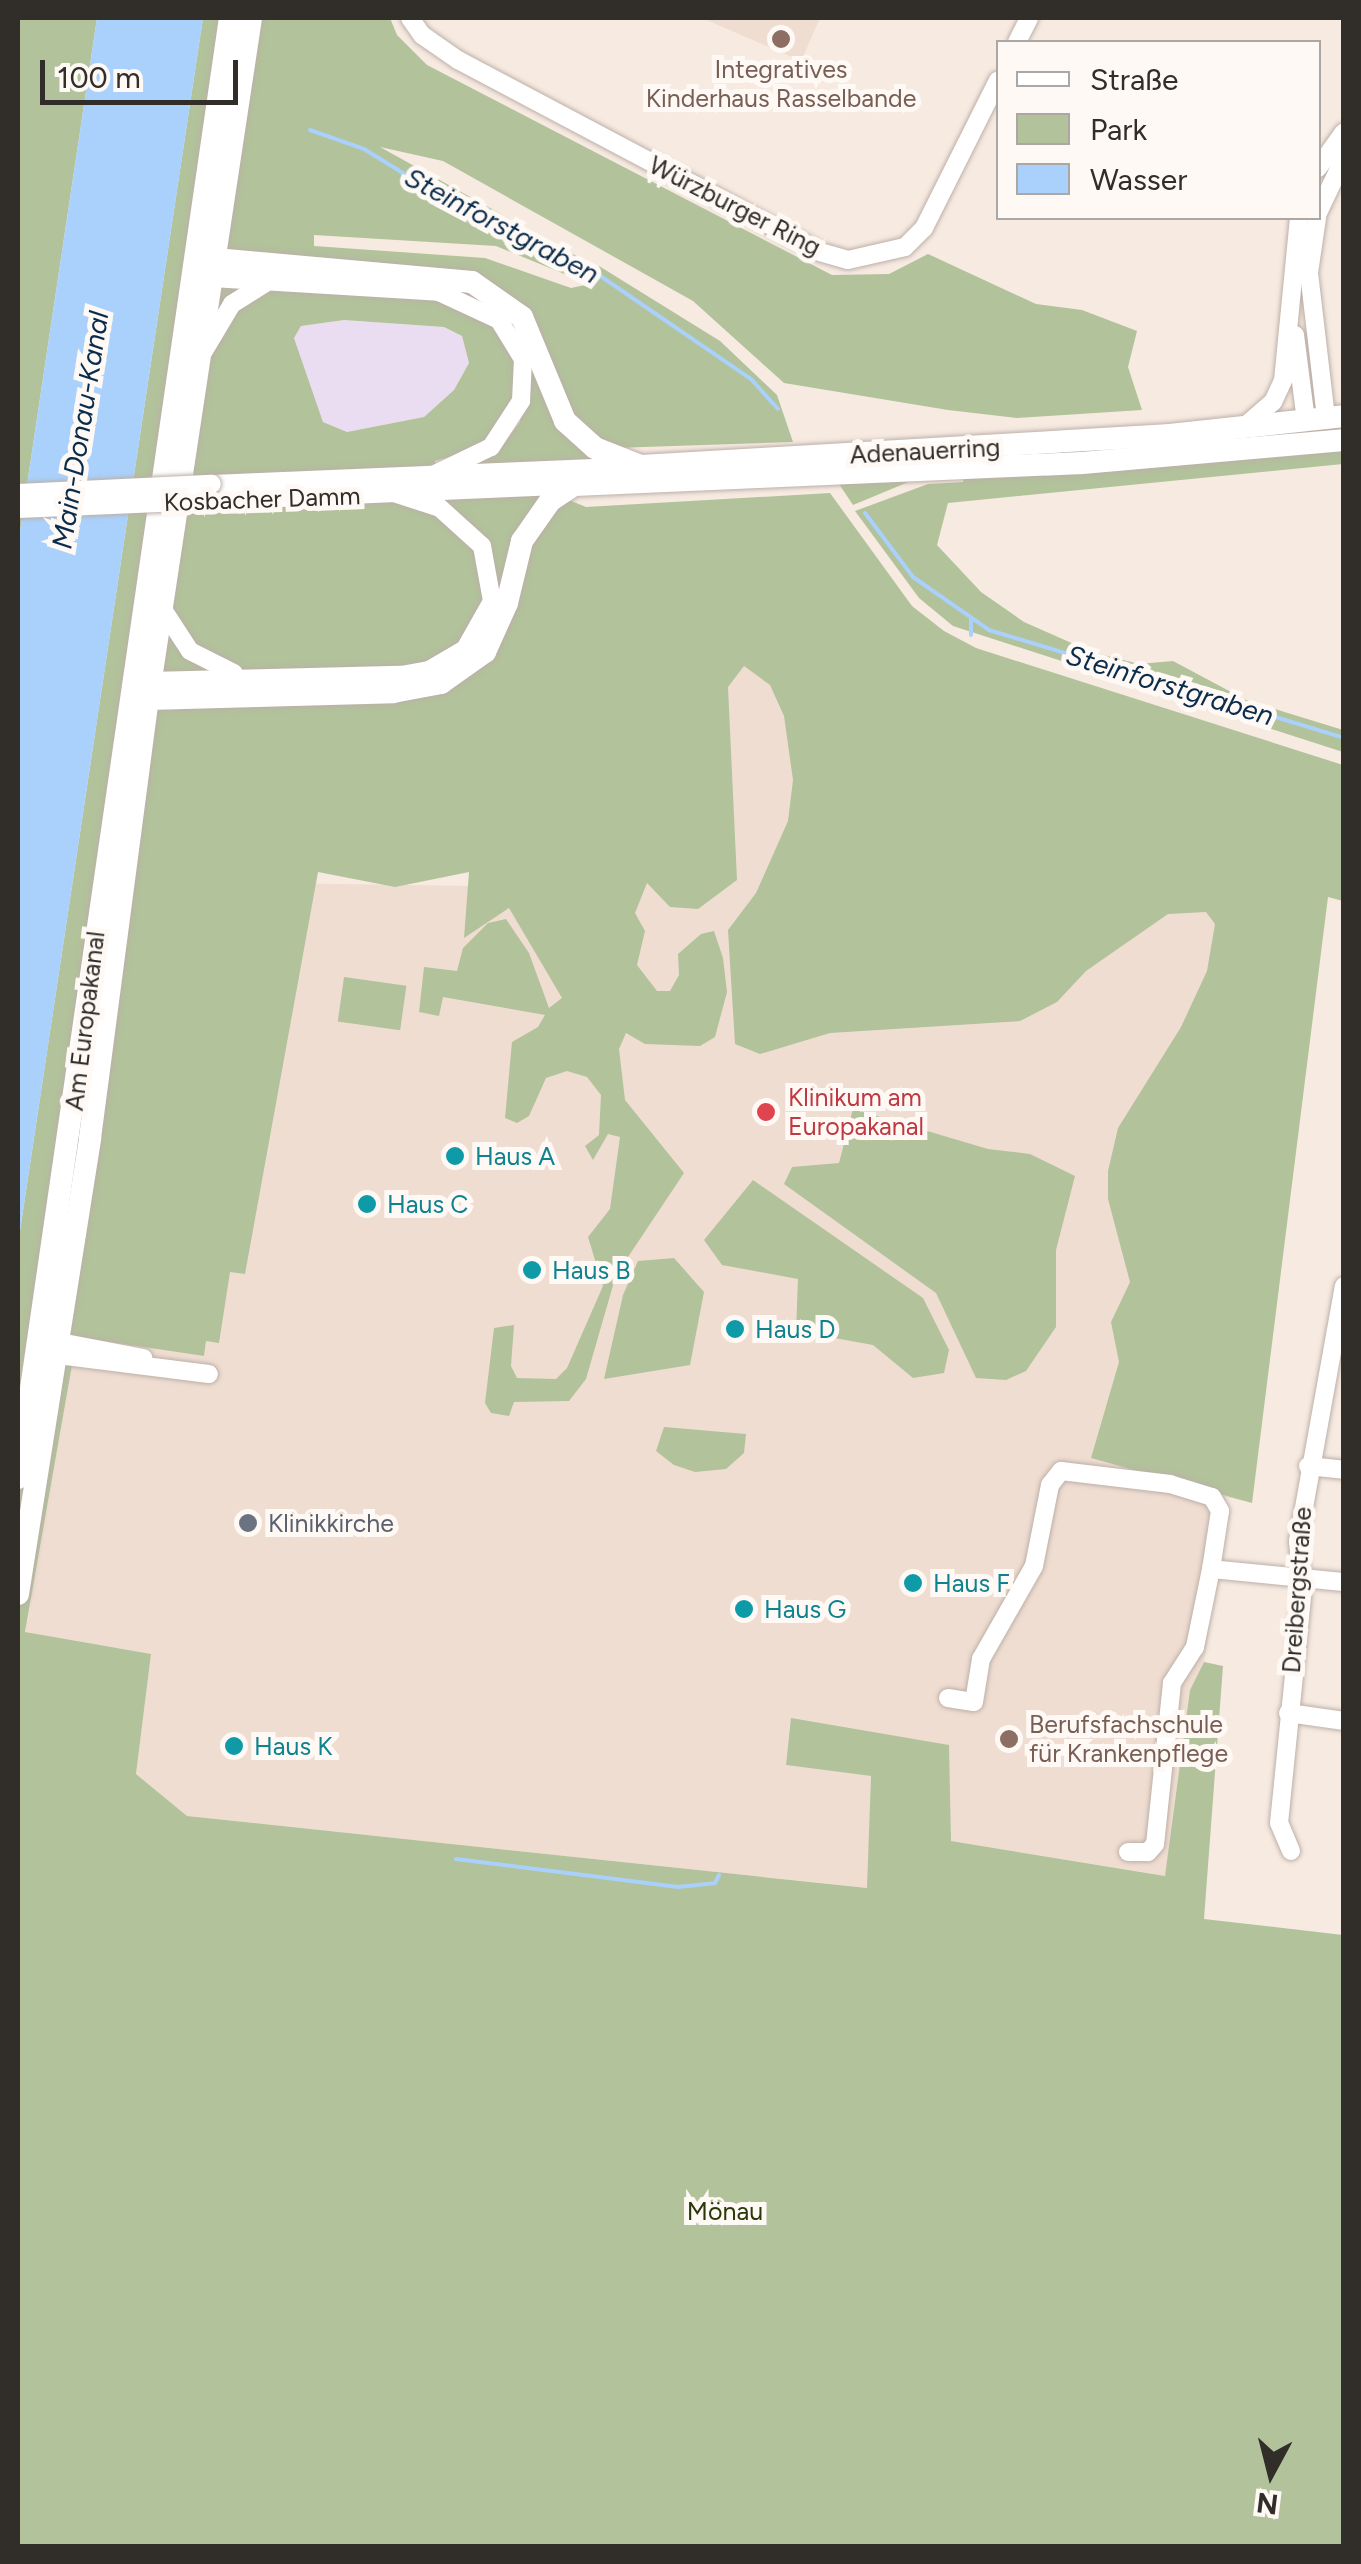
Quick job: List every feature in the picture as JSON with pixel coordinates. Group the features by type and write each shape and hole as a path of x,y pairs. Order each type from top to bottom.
{"main road":[{"name":"Am Europakanal","path":"140,687 162,608 200,360 204,268 230,18"},
{"name":"Am Europakanal","path":"18,1594 140,687 204,268 251,18"},
{"path":"204,268 472,282 522,317 566,421 596,448 641,466"},
{"path":"1319,442 1325,418"},
{"name":"Adenauerring","path":"838,464 1325,418"},
{"name":"Adenauerring","path":"641,466 1082,463 1344,440"},
{"name":"Adenauerring","path":"574,485 792,466"},
{"path":"140,687 393,692 441,684 484,652 507,603 522,540 550,502 574,485"},
{"name":"Am Europakanal","path":"18,1478 52,1347"}],"street":[{"name":"Würzburger Ring","path":"410,18 422,35 458,60 790,236 848,260 876,258 905,247 924,228 993,106"},
{"path":"1017,40 1029,18"},
{"path":"1321,164 1344,132"},
{"path":"1321,208 1344,158"},
{"path":"1244,427 1272,402 1283,381 1298,220"},
{"path":"1317,220 1310,273 1325,418"},
{"path":"204,268 266,282 440,292 500,320 523,359 521,401 490,447 430,476"},
{"path":"200,360 232,304 266,282"},
{"path":"1291,295 1325,418"},
{"name":"Adenauerring","path":"507,480 641,466"},
{"name":"Kosbacher Damm","path":"18,509 430,476 507,480"},
{"name":"Adenauerring","path":"507,480 574,485"},
{"name":"Kosbacher Damm","path":"18,493 394,493 507,480"},
{"path":"140,687 249,678 401,676 450,660 476,638 492,601 482,546 449,513 394,493"},
{"path":"162,608 190,650 249,678"},
{"name":"Dreibergstraße","path":"1291,1852 1279,1823 1302,1578 1298,1541 1308,1466 1336,1365 1344,1286"},
{"path":"52,1347 209,1374"},
{"path":"1308,1466 1344,1470"},
{"path":"948,1698 974,1702 981,1659 1034,1566 1050,1485 1061,1471 1170,1484 1212,1497 1220,1511 1195,1647 1172,1683 1156,1844 1148,1852 1128,1852"},
{"path":"1210,1569 1344,1582"},
{"path":"1288,1713 1344,1721"}],"shaded area":[{"name":"Integratives Kinderhaus Rasselbande","path":"702,18 820,18 801,61"},
{"path":"344,320 443,327 462,336 469,363 454,390 424,417 347,432 323,422 294,338 301,326"},
{"name":"Klinikum am Europakanal","path":"603,630 1340,773 1243,1501 1226,1497 1204,1662 1190,1690 1166,1876 950,1841 948,1745 792,1719 786,1765 871,1776 868,1888 187,1816 136,1774 151,1654 25,1633 77,1337 204,1355 269,883 552,887"}],"green space":[{"path":"18,18 97,18 18,545"},
{"name":"Mönau","path":"203,18 390,18 397,35 427,65 832,275 889,274 928,254 1036,304 1082,310 1137,331 1128,367 1142,410 1017,418 948,410 784,383 693,301 443,161 380,147 591,264 567,275 496,246 314,235 314,246 485,258 571,288 590,284 599,266 720,341 777,395 793,442 614,448 581,426 480,278 445,300 482,316 506,341 517,369 515,399 498,432 477,449 435,461 437,499 552,493 586,507 830,493 912,606 944,631 976,648 1343,765 1343,901 1328,897 1252,1503 1091,1458 1119,1362 1111,1322 1130,1282 1108,1199 1108,1171 1118,1128 1181,1027 1207,971 1215,924 1206,912 1168,914 1086,971 1057,1002 1020,1021 830,1033 760,1054 735,1044 728,930 756,893 788,821 793,780 784,716 770,685 744,666 728,687 737,880 698,909 670,907 647,883 635,913 645,931 637,965 657,991 670,991 679,975 678,954 701,934 714,931 723,958 727,992 715,1037 700,1046 645,1044 626,1033 619,1049 625,1100 684,1173 616,1275 586,1379 569,1401 514,1402 509,1416 491,1413 485,1403 494,1328 514,1325 511,1366 517,1378 556,1379 567,1368 603,1286 588,1237 610,1209 620,1137 608,1134 593,1160 585,1146 599,1135 601,1095 587,1077 567,1071 546,1078 529,1116 517,1123 505,1118 512,1042 538,1027 545,1015 443,997 439,1016 419,1012 424,967 457,971 463,948 488,923 506,919 529,953 549,1008 562,998 509,908 464,938 469,872 395,887 318,872 245,1274 230,1272 219,1343 206,1341 204,1356 77,1337 25,1632 151,1654 136,1774 187,1816 867,1888 871,1776 786,1765 791,1718 949,1745 951,1841 1165,1876 1190,1690 1204,1662 1223,1666 1204,1919 1343,1935 1343,2546 18,2546 18,1244","holes":["344,320 444,327 462,336 469,363 454,390 424,417 347,432 323,422 294,338 301,326"]},
{"path":"528,356 601,459 470,467 501,447 520,422"},
{"path":"1343,446 1343,464 948,503 937,545 981,592 1024,622 1092,652 1139,664 1173,661 1246,700 1343,730 1343,752 953,626 919,598 855,511 928,484 963,482 964,475"},
{"path":"918,478 853,505 839,484"},
{"path":"344,977 406,986 400,1030 338,1022"},
{"path":"853,1109 988,1149 1030,1154 1075,1176 1056,1250 1056,1327 1026,1371 1006,1380 976,1378 936,1293 784,1184 792,1167 839,1163"},
{"path":"753,1180 923,1298 949,1350 944,1373 913,1378 873,1345 796,1331 798,1279 722,1265 704,1240"},
{"path":"674,1258 704,1292 690,1365 604,1379 623,1295 638,1261"},
{"path":"664,1427 746,1434 744,1453 726,1469 695,1472 674,1465 656,1451"}],"water":[{"name":"Main-Donau-Kanal","path":"97,18 203,18 18,1244 18,545"}],"waterway":[{"name":"Steinforstgraben","path":"310,130 364,149 424,186 450,193 577,260 751,379 778,409"},
{"name":"Steinforstgraben","path":"865,513 913,577 989,630 1344,738"},
{"path":"971,619 971,635"},
{"path":"456,1859 678,1887 715,1883 719,1875"}],"place":[{"name":"Integratives Kinderhaus Rasselbande","path":"781,39"},
{"name":"Klinikum am Europakanal","path":"766,1112"},
{"name":"Haus A","path":"455,1156"},
{"name":"Haus C","path":"367,1204"},
{"name":"Haus B","path":"532,1270"},
{"name":"Haus D","path":"735,1329"},
{"name":"Klinikkirche","path":"248,1523"},
{"name":"Haus F","path":"913,1583"},
{"name":"Haus G","path":"744,1609"},
{"name":"Berufsfachschule für Krankenpflege","path":"1009,1739"},
{"name":"Haus K","path":"234,1746"}]}
